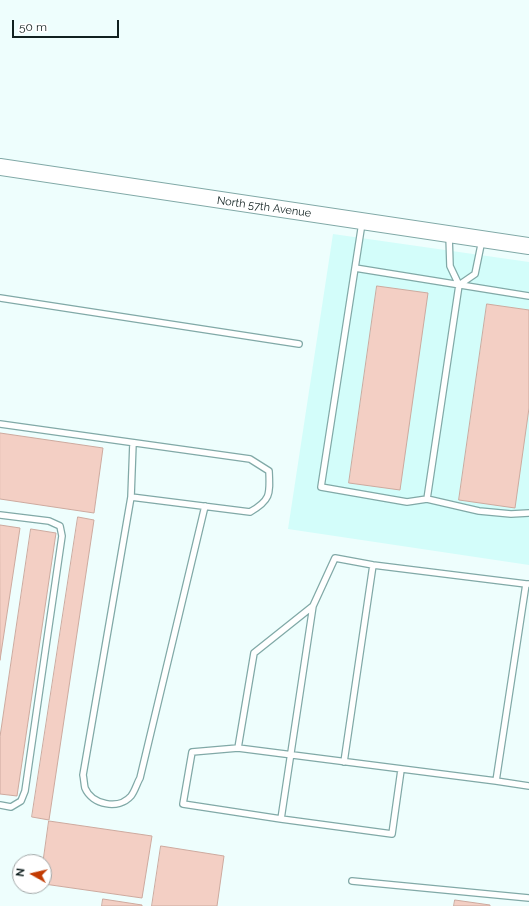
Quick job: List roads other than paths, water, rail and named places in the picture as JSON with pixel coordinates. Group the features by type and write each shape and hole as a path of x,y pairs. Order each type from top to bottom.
{"street":[{"name":"North 57th Avenue","path":"0,167 529,246"}],"lane":[{"path":"362,222 321,488 407,502 427,499 479,511 512,514 529,513"},
{"path":"427,499 459,284 450,266 449,234"},
{"path":"459,284 474,274 482,239"},
{"path":"355,268 529,296"},
{"path":"0,298 299,344"},
{"path":"0,424 250,459 269,470 270,490 264,504 250,512 131,498"},
{"path":"132,443 131,498 83,775 86,789 94,799 105,804 120,803 131,796 140,778 205,506"},
{"path":"0,515 49,521 60,526 62,536 25,791 21,801 11,807 0,807"},
{"path":"281,819 292,755 313,606 335,558 373,565 527,584 496,781"},
{"path":"344,762 373,565"},
{"path":"238,748 254,653 313,606"},
{"path":"401,770 392,834 183,804 192,752 238,748 529,786"},
{"path":"352,881 529,898"}]}
